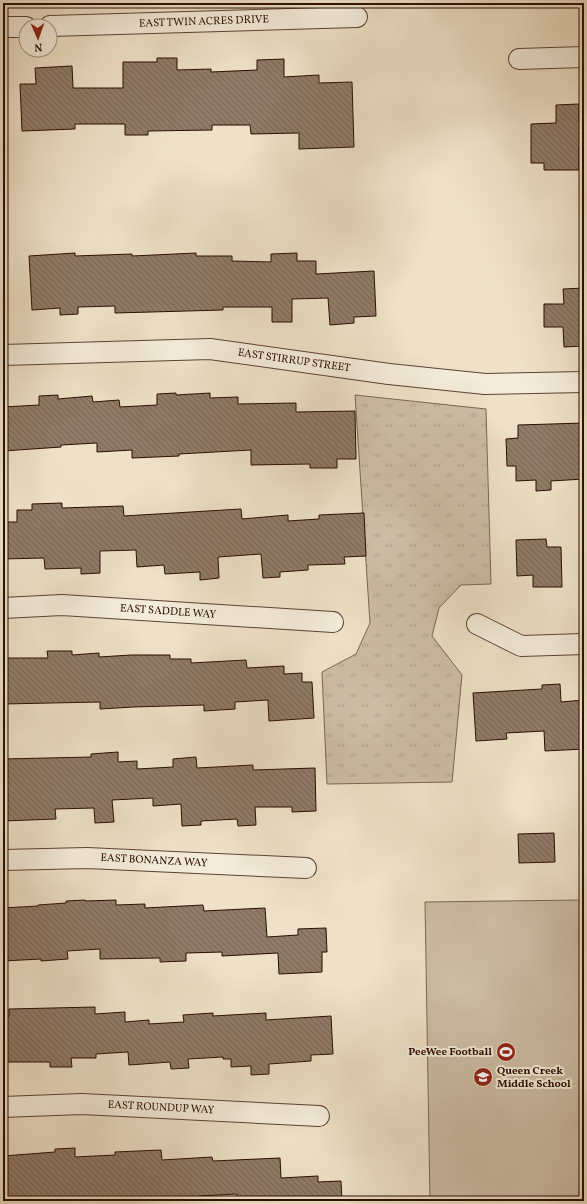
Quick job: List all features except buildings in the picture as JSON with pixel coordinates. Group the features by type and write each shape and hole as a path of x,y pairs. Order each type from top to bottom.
{"street":[{"name":"EAST TWIN ACRES DRIVE","path":"58,26 357,17"},
{"path":"3,27 18,27"},
{"path":"520,59 584,57"},
{"name":"EAST STIRRUP STREET","path":"3,355 210,349 389,374 484,384 584,382"},
{"name":"EAST SADDLE WAY","path":"3,608 62,605 333,622"},
{"path":"477,624 521,646 584,644"},
{"name":"EAST BONANZA WAY","path":"3,860 87,858 306,868"},
{"name":"EAST ROUNDUP WAY","path":"3,1107 82,1104 319,1116"}],"green space":[{"path":"355,395 486,409 491,584 461,585 439,608 432,636 462,675 452,782 327,784 322,672 356,654 370,623"},
{"name":"PeeWee Football","path":"584,900 584,1201 430,1201 425,902"}],"place":[{"name":"PeeWee Football","path":"506,1052"},
{"name":"Queen Creek Middle School","path":"483,1077"}]}
